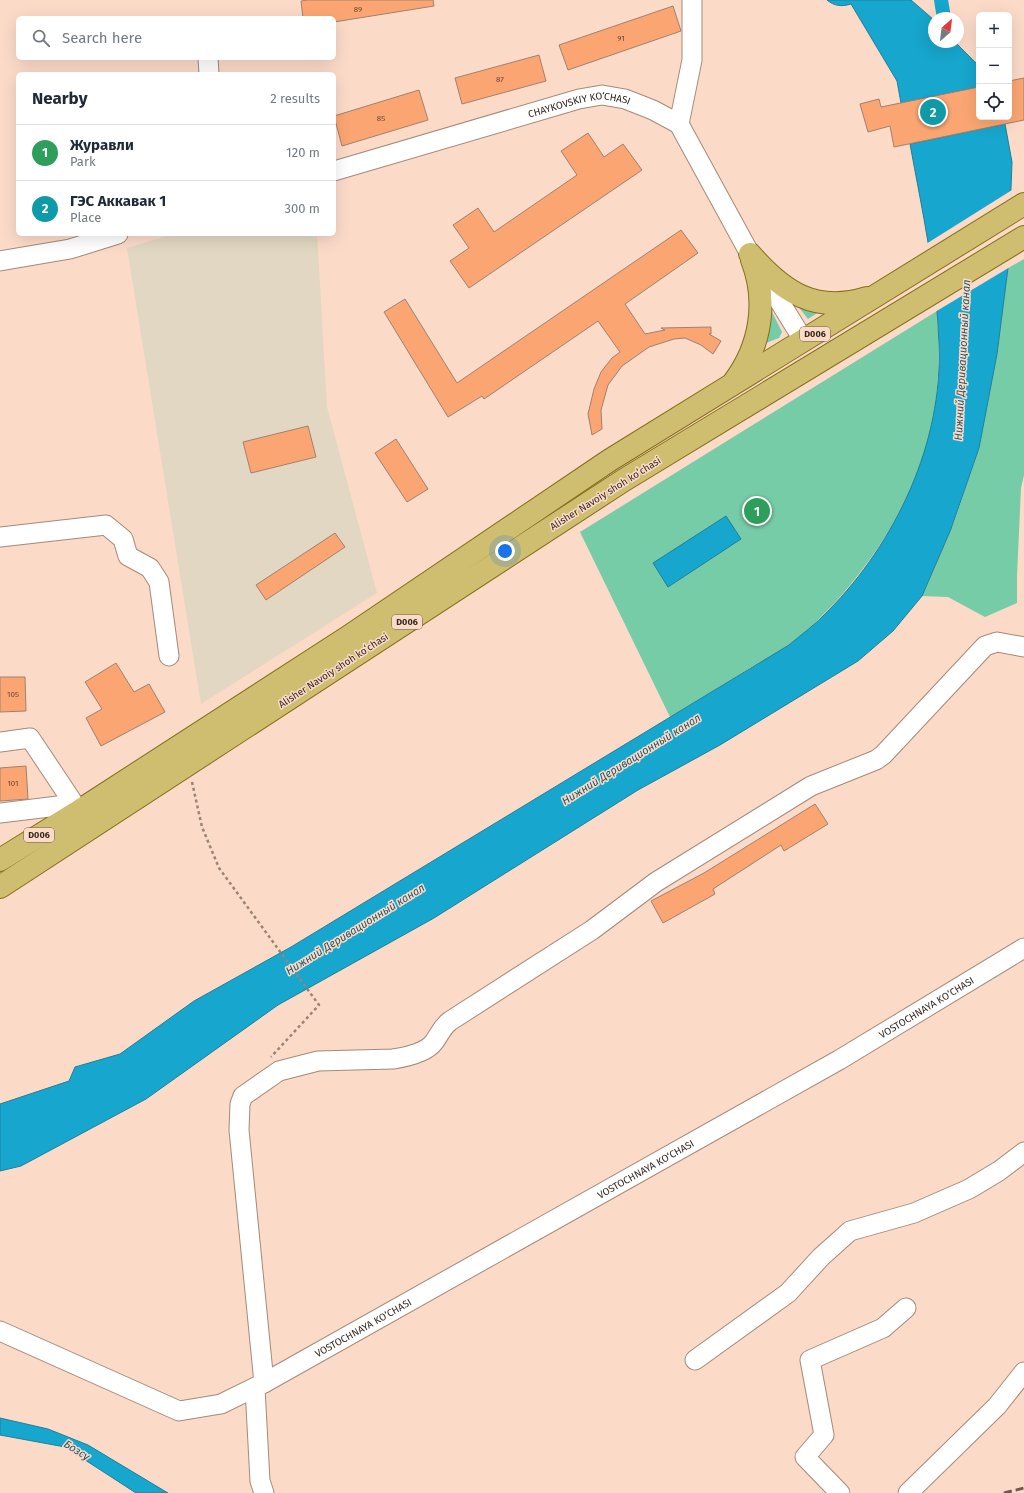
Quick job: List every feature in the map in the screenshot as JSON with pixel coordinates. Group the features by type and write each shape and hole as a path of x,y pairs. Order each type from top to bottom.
{"main road":[{"name":"D006","path":"890,288 1024,204"},
{"name":"Alisher Navoiy shoh koʻchasi","path":"0,887 624,480 818,364 1024,237"},
{"path":"750,254 766,272 783,287 800,297 813,302 854,302 890,288"},
{"path":"731,386 747,362 753,347 760,319 760,284 750,254"},
{"name":"Alisher Navoiy shoh koʻchasi","path":"0,860 76,807 348,637 610,460 890,288"},
{"path":"804,341 818,364"}],"street":[{"path":"692,0 692,60 679,124 750,254 804,341"},
{"path":"208,60 209,72"},
{"name":"CHAYKOVSKIY KO‘CHASI","path":"336,170 579,99 602,95 625,99 653,110 679,124"},
{"path":"0,261 70,249 112,236"},
{"path":"0,538 106,525 123,538 128,556 150,568 159,582 169,656"},
{"path":"264,1493 260,1481 260,1386 239,1130 239,1112 243,1096 284,1069 318,1061 393,1059 405,1057 427,1049 434,1043 443,1026 592,930 656,882 811,786 876,760 883,755 985,646 997,642 1024,647"},
{"path":"0,742 30,738 76,807 0,812"},
{"name":"VOSTOCHNAYA KO‘CHASI","path":"0,1331 179,1411 221,1404 260,1386 846,1056 1024,948"},
{"path":"695,1360 788,1293 821,1257 850,1230 914,1213 969,1189 999,1171 1024,1152"},
{"path":"840,1493 805,1457 824,1435 810,1360 883,1328 906,1308"},
{"path":"908,1493 997,1406 1024,1372"}],"path":[{"path":"188,765 202,827 219,868 319,1005 270,1059"}],"shaded area":[{"path":"166,236 317,236 327,407 377,593 201,704 127,248"}],"green space":[{"path":"1024,259 1024,475 1021,488 1017,603 985,617 948,597 922,596 953,525 979,448 997,354 1008,268"},
{"path":"797,305 822,310 808,319"},
{"path":"770,308 782,332 779,338 766,343"},
{"path":"937,311 938,373 930,435 922,463 910,492 895,521 876,550 834,604 811,627 789,645 670,717 580,532"}],"water":[{"path":"827,0 911,0 928,15 928,48 961,48 976,63 976,88 901,103 897,81 851,4 832,4"},
{"path":"1005,124 1012,162 1008,268 997,354 979,448 951,529 922,596 893,631 858,661 720,745 638,790 434,918 278,1005 146,1099 21,1166 0,1171 0,1104 69,1081 75,1067 120,1054 194,1001 291,947 789,645 814,625 828,611 852,584 875,554 894,522 910,489 924,454 933,418 938,381 938,319 928,244 910,144"},
{"path":"726,516 741,539 668,587 653,563"},
{"name":"Бозсу","path":"0,1418 48,1429 88,1445 168,1493 136,1493 65,1447 0,1435"}],"pier":[{"path":"1012,190 1010,267 935,312 926,244"}],"building":[{"path":"433,0 434,6 336,22 336,16 303,16 301,1"},
{"path":"673,6 681,31 568,70 559,45"},
{"path":"539,55 546,81 462,104 455,78"},
{"path":"1024,78 1024,120 894,147 890,126 868,132 860,104 879,99 881,107 976,88 976,120 1012,120 1012,80"},
{"path":"419,90 428,120 342,146 336,124 336,115"},
{"path":"588,133 604,157 623,144 642,170 469,288 450,261 469,248 453,225 478,208 494,232 577,175 561,151"},
{"path":"681,230 698,253 625,304 645,334 665,330 661,328 711,327 711,334 709,334 721,341 713,354 701,345 685,338 674,339 649,347 622,366 608,385 601,410 602,429 592,435 588,414 594,389 601,372 612,358 620,352 598,321 484,399 482,396 448,417 384,312 405,299 457,383"},
{"path":"308,426 316,457 251,473 243,442"},
{"path":"396,439 428,489 407,502 375,453"},
{"path":"335,533 345,547 266,600 256,585"},
{"path":"116,663 134,692 149,684 165,712 101,746 86,718 102,709 85,682"},
{"path":"0,677 25,677 26,711 0,712"},
{"path":"26,766 28,799 0,801 0,768"},
{"path":"815,804 828,824 784,851 781,845 713,889 715,894 663,923 651,901 704,873"}],"waterway":[{"name":"Нижний Деривационный канал","path":"941,0 943,12"}],"railway":[{"path":"1004,1493 1024,1488"}],"place":[{"name":"ГЭС Аккавак 1","path":"933,112"},
{"name":"Журавли","path":"757,511"}]}
